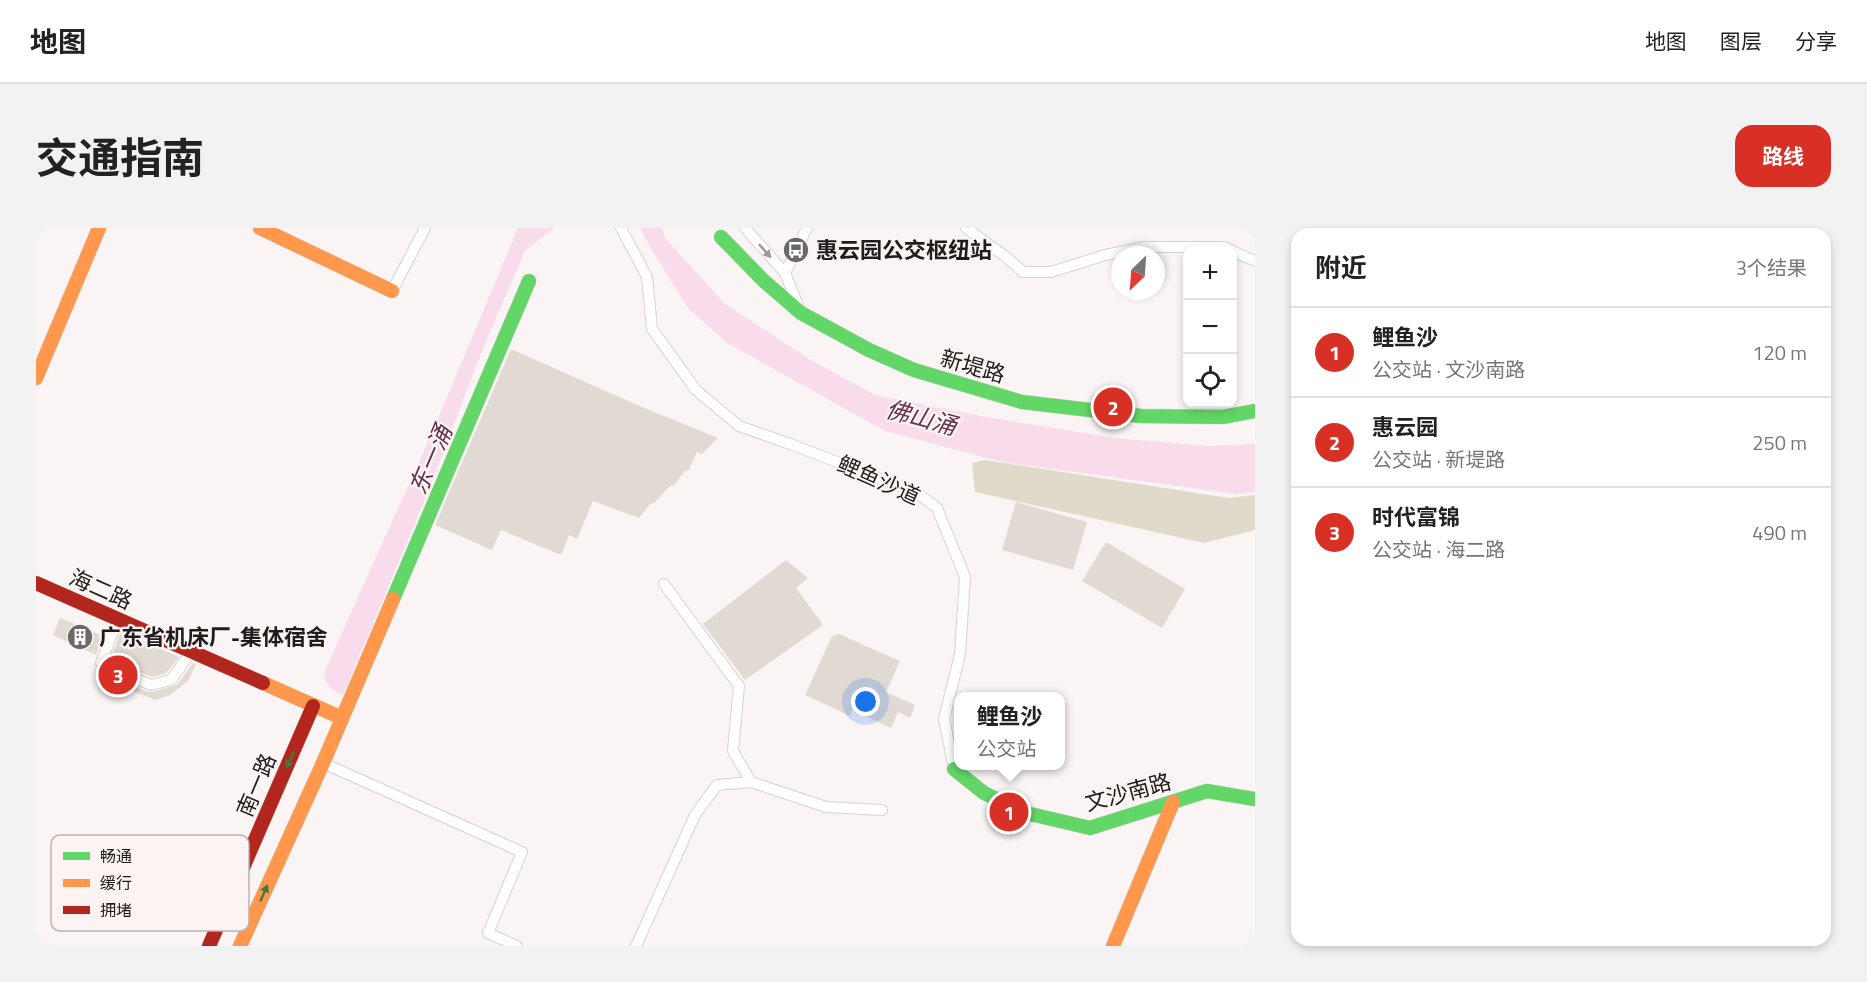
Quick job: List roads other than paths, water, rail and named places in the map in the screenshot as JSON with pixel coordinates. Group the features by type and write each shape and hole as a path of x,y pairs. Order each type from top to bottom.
{"street":[{"path":"36,378 99,228"},
{"path":"260,228 392,291 424,228"},
{"name":"鲤鱼沙道","path":"621,228 647,278 652,329 696,390 739,426 917,493 937,508 965,577 960,654 944,719 954,769"},
{"path":"745,228 785,273 801,313"},
{"path":"785,273 807,228"},
{"path":"966,228 1023,272 1051,272 1105,255 1145,247 1183,247"},
{"name":"新堤路","path":"721,237 764,281 801,313 869,350 914,370 1022,402 1141,416 1223,417 1255,411"},
{"path":"1237,253 1255,261"},
{"path":"249,926 323,763 529,281"},
{"name":"海二路","path":"36,583 342,718"},
{"path":"664,584 739,686 733,751 751,782"},
{"path":"118,619 101,663 151,685 171,680 191,652"},
{"name":"南一路","path":"249,854 313,706"},
{"path":"323,763 522,852 488,933 516,946"},
{"name":"文沙南路","path":"955,770 984,794 1026,813 1090,828 1207,791 1255,799"},
{"path":"636,946 694,815 717,785 751,782 826,807 882,810"},
{"path":"1113,946 1173,802"},
{"name":"南一路","path":"209,946 216,931"},
{"path":"240,946 247,931"}],"water":[{"name":"东一涌","path":"518,228 554,228 525,251 484,346 426,497 343,695 330,687 324,673 435,426"},
{"name":"佛山涌","path":"640,228 662,228 665,238 725,304 809,359 875,395 981,416 1115,438 1208,446 1255,444 1255,492 1236,494 1002,462 885,431 727,343 688,308"}],"place":[{"name":"惠云园公交枢纽站","path":"796,250"},
{"name":"惠云园","path":"1113,407"},
{"name":"广东省机床厂-集体宿舍","path":"80,637"},
{"name":"时代富锦","path":"118,675"},
{"name":"鲤鱼沙","path":"1009,812"}]}
